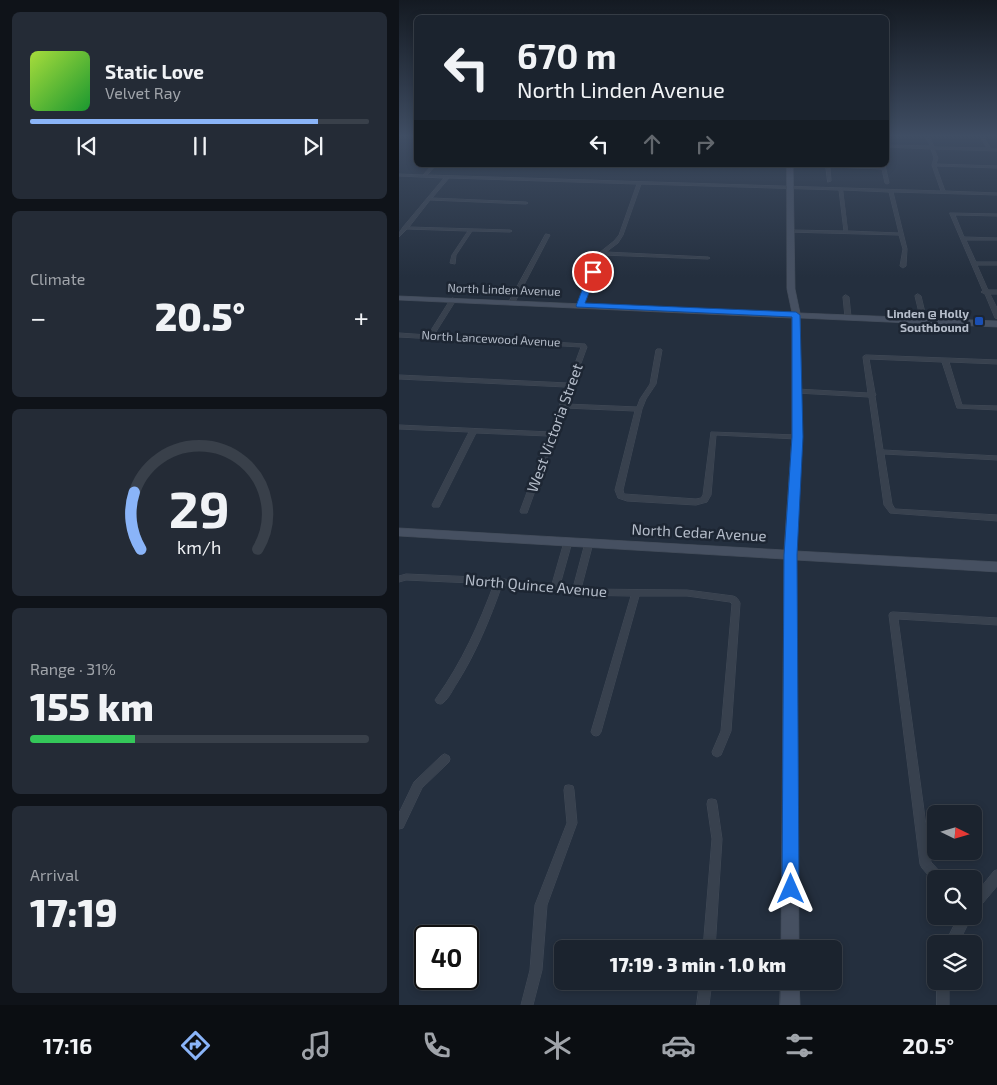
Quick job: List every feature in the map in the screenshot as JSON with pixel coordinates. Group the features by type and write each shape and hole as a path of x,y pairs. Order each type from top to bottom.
{"street":[{"path":"399,236 441,184"},
{"path":"580,306 601,253 616,242 621,235 639,184"},
{"path":"666,184 997,194"},
{"path":"790,184 791,289 796,315 797,391 797,437 791,555 791,940"},
{"path":"940,184 944,193"},
{"path":"841,189 846,232"},
{"path":"891,191 905,249 903,266"},
{"path":"429,199 526,203"},
{"path":"997,216 952,214 984,292 997,318"},
{"path":"405,228 510,232"},
{"path":"453,263 454,255 471,230"},
{"path":"790,230 901,234"},
{"path":"512,302 547,237 555,239"},
{"path":"963,238 997,239"},
{"path":"601,253 708,258"},
{"path":"973,263 997,264"},
{"path":"984,292 997,292"},
{"path":"918,296 924,321"},
{"path":"846,297 848,317"},
{"name":"North Linden Avenue","path":"399,298 997,324"},
{"path":"430,337 453,300"},
{"name":"North Lancewood Avenue","path":"399,336 583,345"},
{"name":"West Victoria Street","path":"524,511 571,385 584,347 583,345"},
{"path":"659,350 653,384 639,409 619,490 621,496 627,498 687,501 704,500 707,495 713,433 797,437"},
{"path":"997,362 866,357 888,505 893,511 997,518"},
{"path":"945,360 959,406 997,408"},
{"path":"399,377 571,385"},
{"path":"797,391 873,395"},
{"path":"563,406 639,409"},
{"path":"399,427 553,434"},
{"path":"436,504 473,430"},
{"path":"880,452 997,458"},
{"name":"North Cedar Avenue","path":"399,532 997,567"},
{"path":"555,587 568,542"},
{"path":"577,592 589,543"},
{"name":"North Quince Avenue","path":"399,579 406,577 499,581 520,585 555,587 577,592 687,593 733,599 736,603 726,731 717,752"},
{"path":"440,700 455,680 480,633 499,581"},
{"path":"596,732 636,593"},
{"path":"931,870 926,864 893,615 997,622"},
{"path":"399,824 418,785 445,759"},
{"path":"527,1005 537,970 541,905 573,824 569,790"},
{"path":"710,940 717,839 712,804"},
{"path":"982,894 997,875"},
{"path":"703,1005 704,990"},
{"path":"790,1005 791,990"},
{"path":"943,990 943,1005"}],"place":[{"name":"Linden @ Holly Southbound","path":"979,321"}],"route":[{"path":"593,272 580,306 796,315 797,437 792,504 791,555 791,889"}]}
